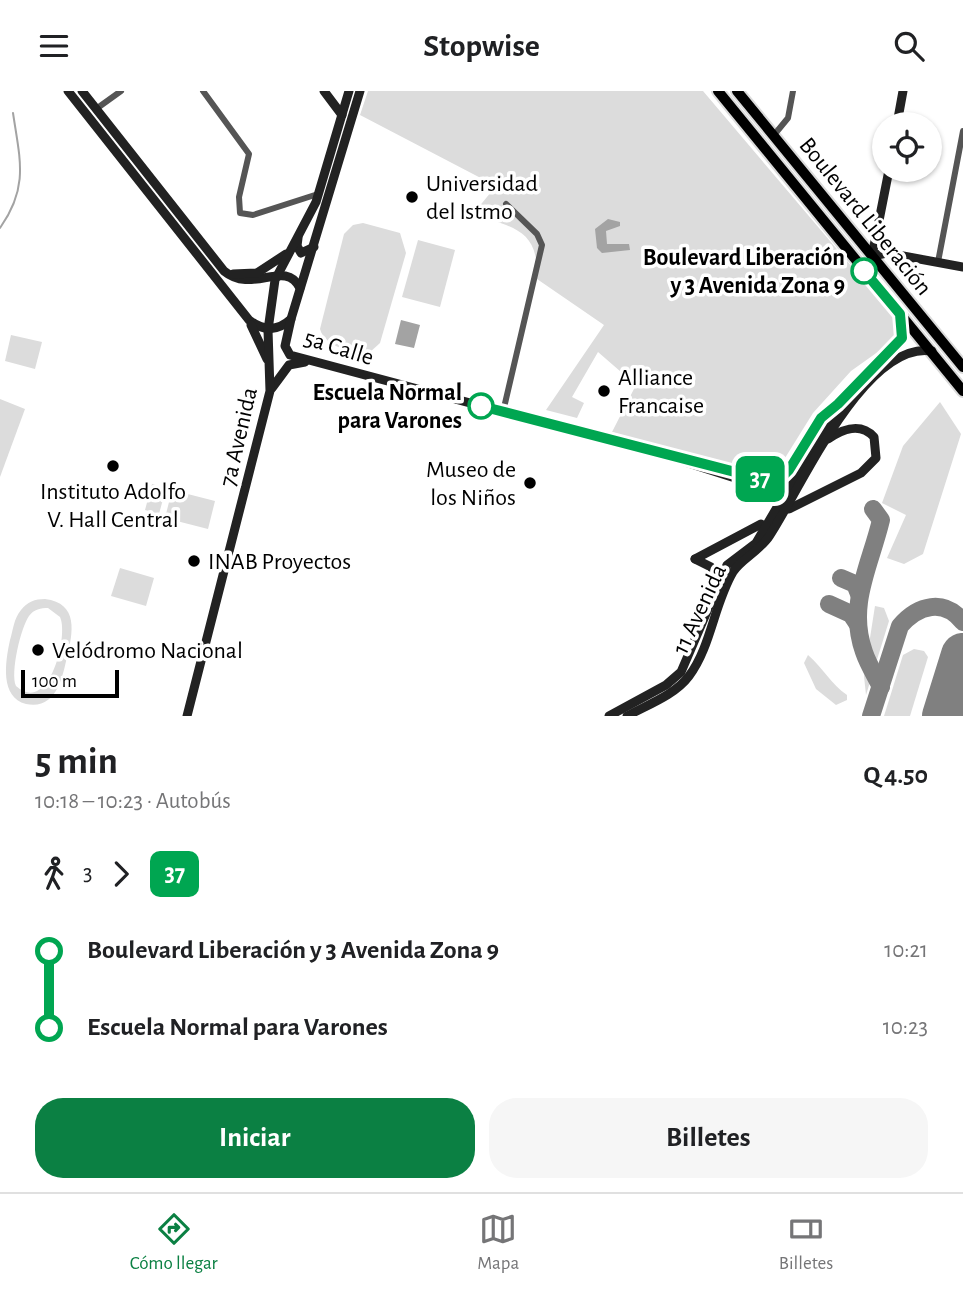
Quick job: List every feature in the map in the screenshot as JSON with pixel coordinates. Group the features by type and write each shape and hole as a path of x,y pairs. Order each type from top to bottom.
{"highway":[{"name":"Boulevard Liberación","path":"718,91 963,391"},
{"name":"Boulevard Liberación","path":"737,91 963,367"}],"main road":[{"name":"5a Calle","path":"68,91 248,320 268,330 285,325 291,319"},
{"path":"82,91 225,271 244,282 277,275"},
{"path":"324,91 342,115"},
{"name":"7a Avenida","path":"187,716 270,391 268,330 277,275 318,194 349,91"},
{"path":"291,319 360,91"},
{"path":"899,112 903,91"},
{"path":"887,182 872,256 887,253 963,267"},
{"path":"299,236 298,251 305,253 314,247"},
{"path":"225,271 247,275 257,273 291,250"},
{"name":"5a Calle","path":"277,275 292,277 300,288"},
{"name":"11 Avenida","path":"609,716 666,685 685,665 727,565 755,543 838,404 870,369 900,343 903,332 900,314"},
{"name":"5a Calle","path":"291,319 287,351 334,368 654,452 779,492"},
{"path":"248,320 270,365"},
{"name":"11 Avenida","path":"626,716 676,688 690,675 732,574 768,538 851,400 906,352 932,351"},
{"path":"270,391 293,363 334,368"},
{"path":"654,452 676,455 757,479 776,478 789,470 821,418 838,404"},
{"path":"789,509 868,469 878,451 874,437 862,428 845,429 826,440"},
{"path":"799,495 823,492"},
{"path":"720,581 712,567 695,559 761,524"}],"street":[{"path":"96,109 121,91"},
{"path":"203,91 249,153 239,197 240,213 253,215 318,194"},
{"path":"774,135 788,118 793,91"},
{"path":"938,262 963,131"},
{"path":"503,412 542,246 537,234 506,204"}],"shaded area":[{"path":"368,91 703,91 886,307 897,324 896,339 851,371 813,413 785,458 769,458 758,473 749,473 612,432 636,385 598,352 572,397 584,403 577,418 546,410 604,325 537,279 534,250 521,233 473,214 496,186 360,115"},
{"path":"608,219 620,222 620,226 606,231 607,244 629,244 630,250 602,253 597,248 595,229"},
{"path":"363,223 400,233 406,253 380,343 369,353 333,345 320,329 344,234 353,225"},
{"path":"418,240 455,250 440,307 402,297"},
{"path":"401,320 420,325 414,348 395,344"},
{"path":"11,335 42,342 35,369 5,361"},
{"path":"0,399 25,409 0,477"},
{"path":"940,402 961,434 923,554 904,564 887,558 906,515 882,503 903,446"},
{"path":"152,484 166,488 159,514 145,510"},
{"path":"172,490 215,501 208,529 165,518"},
{"path":"120,568 154,578 146,606 111,596"},
{"path":"45,599 64,606 71,621 71,638 63,674 56,691 44,702 26,704 18,700 8,687 6,669 10,640 15,620 23,607 35,600","holes":["48,608 60,617 62,640 54,670 47,682 38,691 28,692 16,686 14,671 17,650 29,616 38,609"]},
{"path":"875,606 884,608 889,621 866,695 864,676"},
{"path":"914,649 924,651 928,657 910,716 884,716 903,655"},
{"path":"808,655 847,695 847,700 836,705 816,689 804,663"}],"waterway":[{"path":"0,228 19,186 20,159 13,113"}],"taxiway":[{"path":"873,509 881,520 862,586 858,618 864,652 881,687"},
{"path":"841,578 855,584 859,594"},
{"path":"829,604 851,614 857,623"},
{"path":"871,716 900,626 915,613 931,607 948,610 963,622"}],"runway":[{"path":"944,716 963,655"}],"bus line":[{"name":"37","path":"481,406 654,452 676,455 757,479 776,478 789,470 827,411 838,404 870,369 900,343 903,332 900,314 864,271"}],"place":[{"name":"Universidad del Istmo","path":"412,197"},
{"name":"Boulevard Liberación y 3 Avenida Zona 9","path":"864,271"},
{"name":"Alliance Francaise","path":"604,391"},
{"name":"Escuela Normal para Varones","path":"481,406"},
{"name":"Instituto Adolfo V. Hall Central","path":"113,466"},
{"name":"Museo de los Niños","path":"530,483"},
{"name":"INAB Proyectos","path":"194,561"},
{"name":"Velódromo Nacional","path":"38,650"}]}
